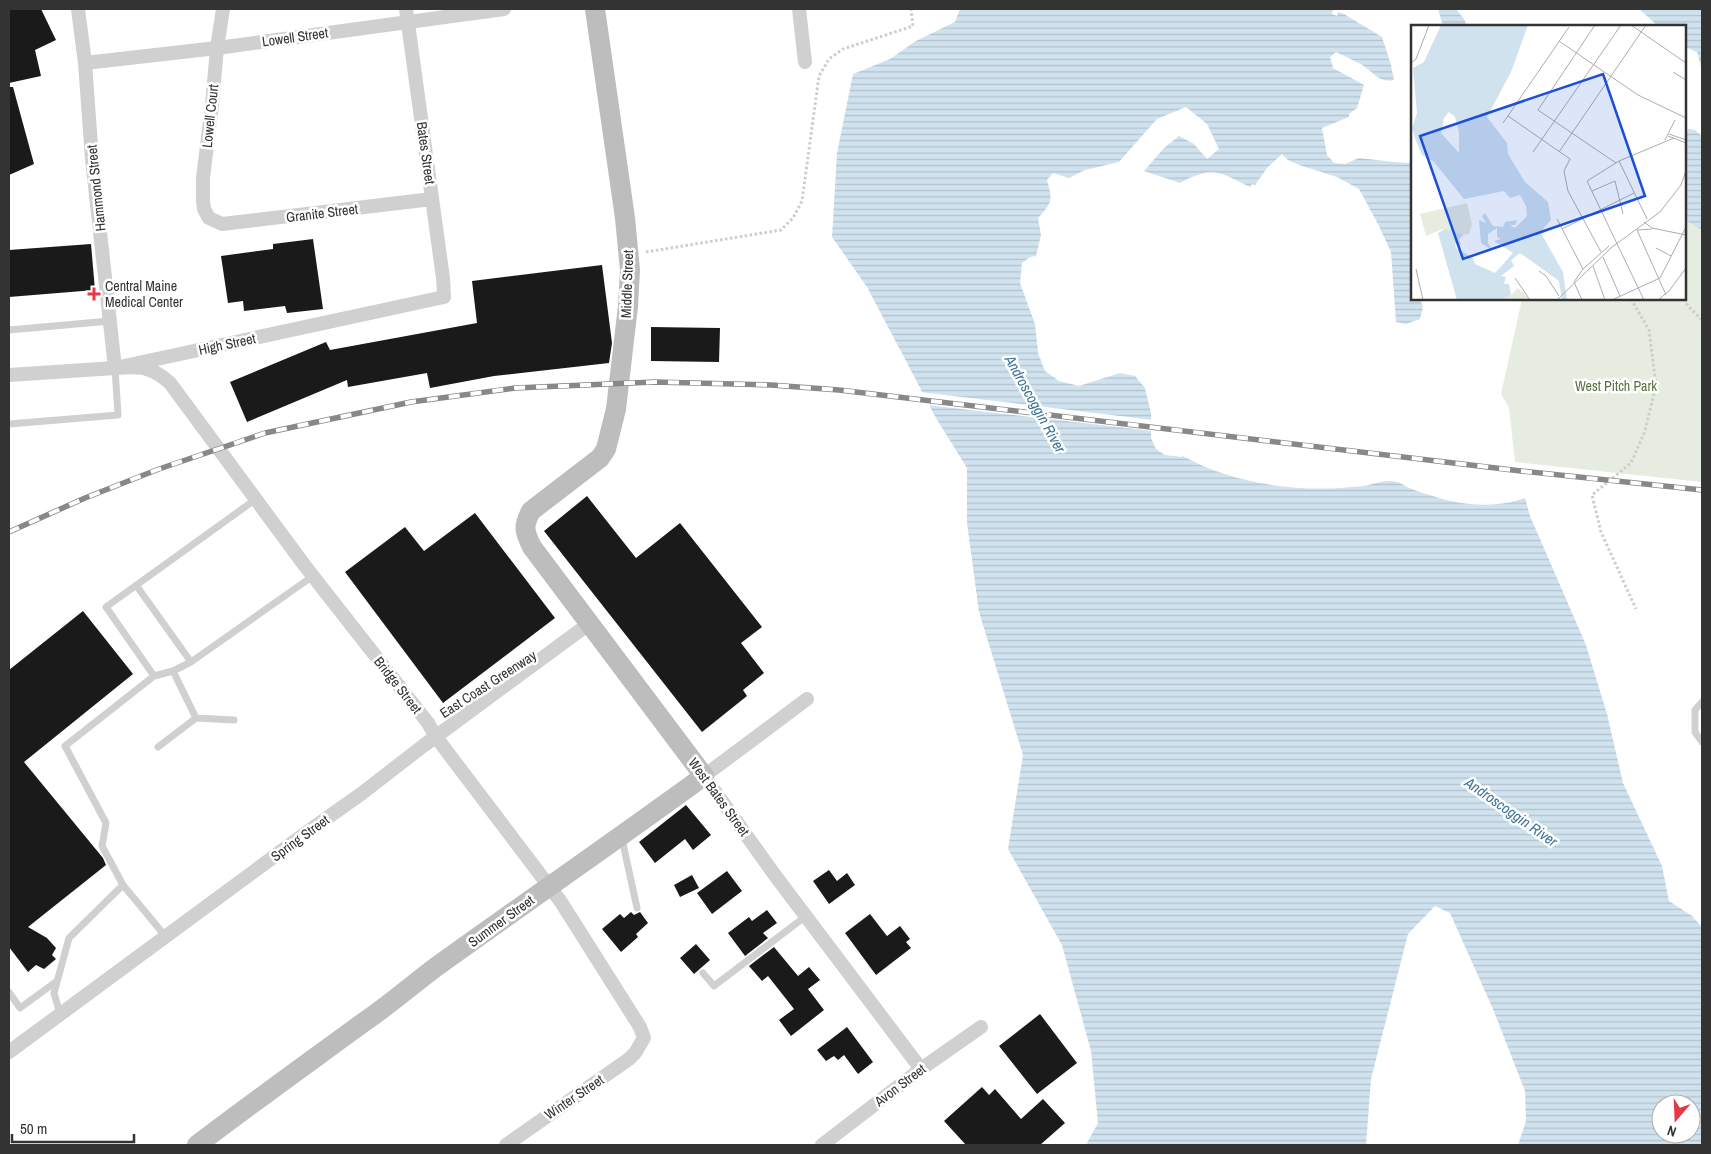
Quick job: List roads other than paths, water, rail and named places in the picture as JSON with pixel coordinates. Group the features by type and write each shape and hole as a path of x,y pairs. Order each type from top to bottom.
{"street":[{"name":"Hammond Street","path":"78,9 115,368"},
{"name":"Lowell Court","path":"211,220 204,209 203,178 223,9"},
{"name":"Lowell Street","path":"85,63 217,48 407,16 504,9"},
{"name":"Middle Street","path":"525,522 531,511 600,458 606,448 616,409 628,306 630,255 595,9"},
{"path":"799,9 805,62"},
{"name":"Bates Street","path":"407,16 444,297"},
{"name":"Granite Street","path":"211,220 222,224 432,199"},
{"name":"High Street","path":"9,375 115,368 444,297"},
{"name":"Bridge Street","path":"115,368 135,366 154,371 170,383 196,416 313,576 428,723 436,737 561,902 640,1027 644,1038 640,1045"},
{"name":"West Bates Street","path":"525,522 525,534 532,547 921,1069"},
{"name":"Spring Street","path":"9,1052 590,623"},
{"name":"Summer Street","path":"197,1145 436,967 622,836 807,699"},
{"name":"Avon Street","path":"822,1145 921,1069 981,1027"},
{"name":"Winter Street","path":"506,1145 606,1076 635,1053 640,1045"}],"lane":[{"path":"9,330 110,321"},
{"path":"9,424 118,415 115,368"},
{"path":"154,676 106,607 256,499"},
{"path":"166,937 123,885 102,846 106,823 65,746 154,676 173,671 191,662 313,576"},
{"path":"136,585 191,662"},
{"path":"173,671 196,718"},
{"path":"1702,702 1695,710 1695,732 1702,742"},
{"path":"158,747 196,718 234,720"},
{"path":"622,836 637,908"},
{"path":"60,1014 54,993 69,938 123,885"},
{"path":"703,973 714,986 806,916"},
{"path":"9,992 20,1008 58,980"}],"water":[{"name":"Androscoggin River","path":"960,9 1333,9 1332,14 1337,16 1338,12 1344,14 1382,37 1394,80 1381,79 1362,65 1336,52 1330,57 1333,68 1364,85 1357,108 1349,114 1349,117 1322,128 1327,155 1334,163 1345,164 1359,158 1409,163 1411,158 1411,300 1420,300 1423,307 1420,319 1406,324 1396,322 1391,252 1359,189 1337,177 1299,165 1288,160 1282,154 1267,168 1255,185 1252,184 1250,187 1223,174 1209,172 1191,177 1180,183 1144,171 1164,148 1179,136 1194,144 1207,159 1219,149 1207,124 1186,107 1157,119 1119,162 1085,170 1069,178 1053,173 1047,180 1050,201 1038,218 1041,235 1036,256 1030,257 1022,263 1020,283 1035,324 1038,353 1045,371 1059,381 1079,386 1120,373 1135,376 1145,388 1151,413 1151,438 1156,449 1165,455 1183,456 1201,465 1239,478 1280,486 1321,489 1393,481 1446,500 1480,505 1504,503 1525,498 1530,516 1586,645 1607,714 1623,783 1662,866 1669,901 1692,916 1702,927 1702,1145 1518,1145 1526,1121 1525,1091 1493,1009 1450,913 1435,906 1408,934 1371,1079 1366,1145 1086,1145 1098,1123 1091,1051 1062,945 1008,849 1023,755 979,612 967,523 967,468 936,418 867,287 832,237 837,153 853,74 890,59 916,41 955,22"},
{"path":"1438,9 1456,9 1467,25 1443,25"},
{"path":"1639,9 1702,9 1702,70 1697,52 1686,47 1686,25 1657,25"},
{"path":"1688,129 1695,130 1702,136 1702,230 1686,221 1686,133"}],"railway":[{"path":"9,532 85,498 159,469 265,433 411,402 515,388 655,382 771,385 839,390 1521,471 1702,490"}],"place":[{"name":"Central Maine Medical Center","path":"94,294"}],"park label":[{"name":"West Pitch Park","path":"1616,386"}]}
